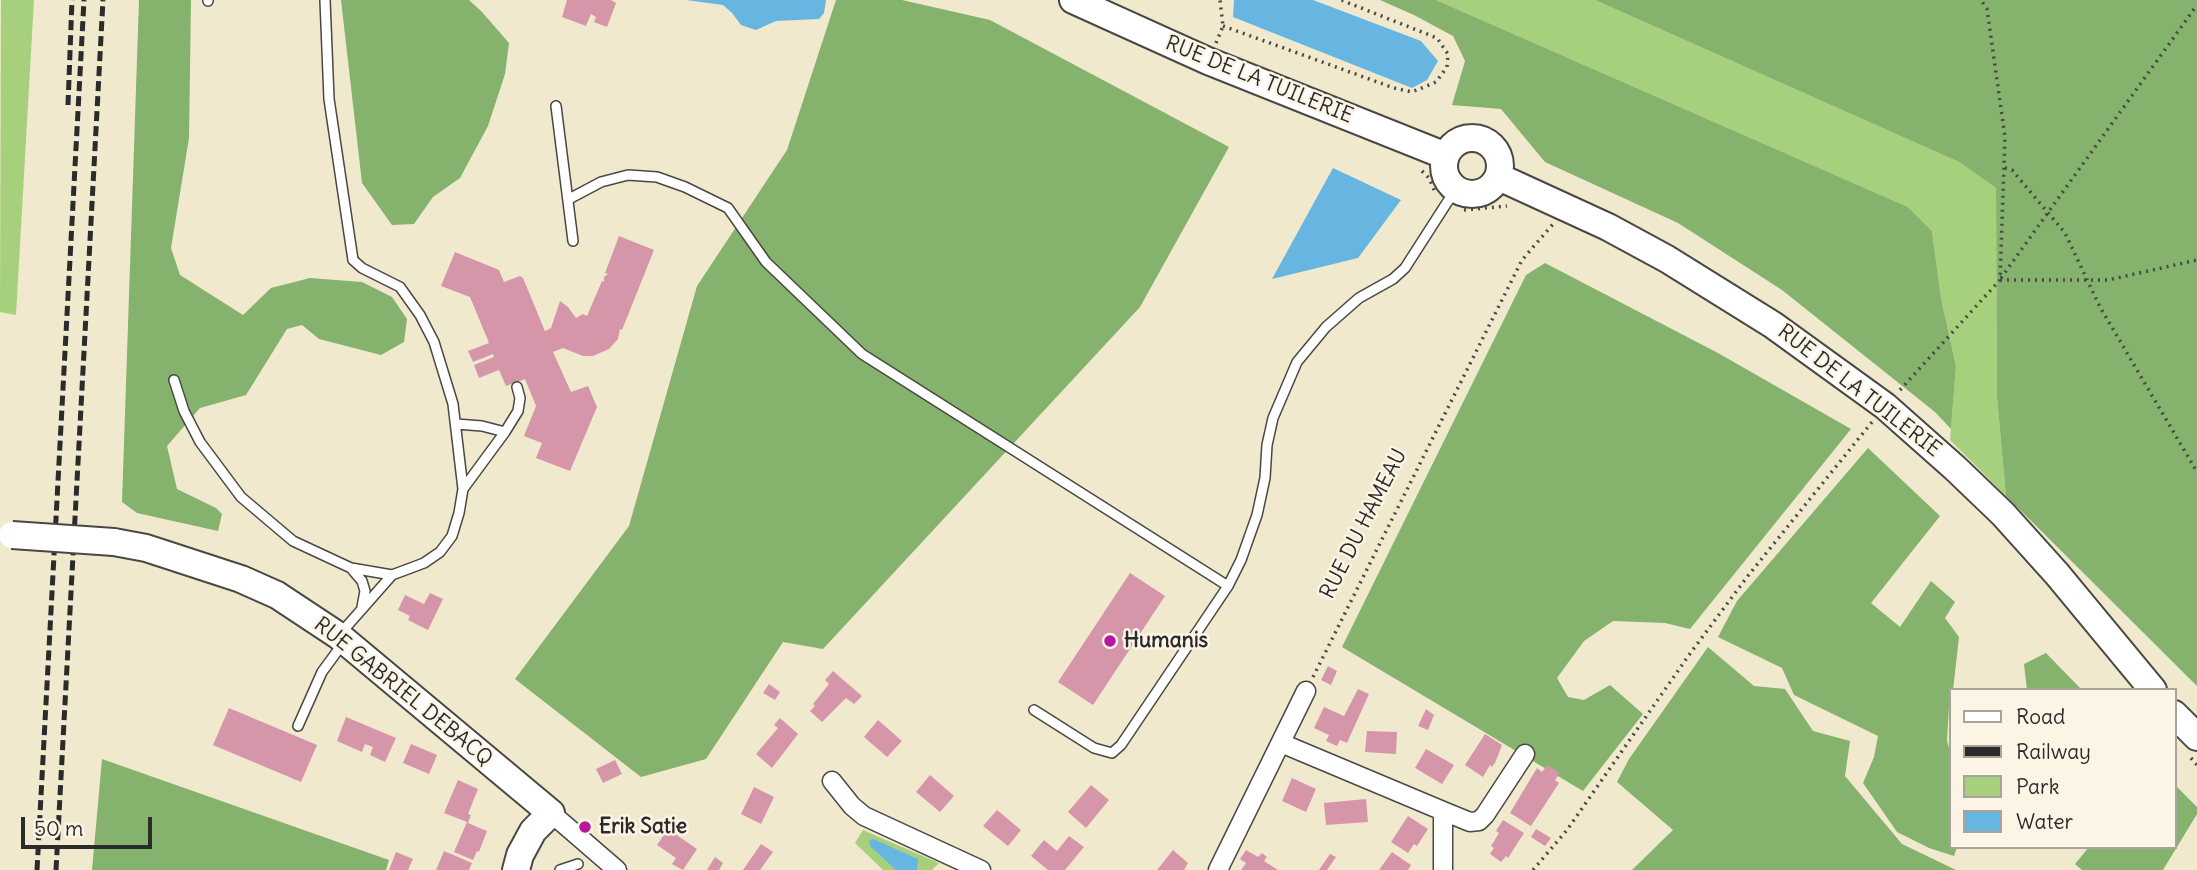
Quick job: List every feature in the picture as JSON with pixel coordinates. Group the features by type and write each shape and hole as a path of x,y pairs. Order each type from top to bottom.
{"street":[{"name":"RUE DE LA TUILERIE","path":"1073,0 1208,61 1446,156"},
{"path":"1465,139 1483,140 1496,151 1501,168 1499,177 1495,184 1482,193 1452,198 1444,163 1446,156 1451,148 1465,139"},
{"name":"RUE DE LA TUILERIE","path":"1499,177 1554,216 1667,259 1773,325 1885,406 2003,514 2057,574 2151,688"},
{"name":"RUE GABRIEL DEBACQ","path":"6,533 114,542 146,548 241,579 277,595 342,638 617,870"},
{"path":"1218,870 1306,691"},
{"path":"2176,716 2197,737"},
{"path":"1281,743 1470,822 1479,821 1485,815 1525,754"},
{"path":"832,781 852,806 864,816 981,870"},
{"path":"518,862 524,808 542,805"},
{"path":"1443,811 1443,870"}],"lane":[{"path":"298,726 322,673 361,609 392,575 424,563 440,552 452,536 463,489 456,424 444,371 434,342 420,315 400,287 362,268 353,260 329,99 325,0"},
{"path":"556,106 573,241"},
{"path":"569,199 601,182 628,174 657,177 728,208 766,262 862,354 1228,586"},
{"path":"1034,710 1094,748 1112,753 1116,751 1228,586 1241,559 1257,515 1273,418 1297,362 1326,327 1359,298 1393,279 1405,268 1452,198"},
{"path":"174,380 184,411 200,442 242,497 293,541 351,568 392,575"},
{"path":"463,489 518,411 520,398 517,387"},
{"path":"456,424 482,426 505,432"},
{"path":"351,568 362,581 365,590 361,609"},
{"path":"560,870 578,864"}],"path":[{"path":"1220,0 1223,26 1394,88 1412,92 1436,82 1447,67 1448,54 1437,38 1341,0"},
{"path":"1981,0 1987,9 2005,137 2000,280"},
{"path":"1533,870 1567,830 1746,577 1885,406 2000,280 2197,5"},
{"path":"1416,164 1452,198 1517,209"},
{"path":"2005,168 2012,170 2065,233 2100,307 2197,472"},
{"name":"RUE DU HAMEAU","path":"1306,691 1522,260 1554,216"},
{"path":"2000,280 2108,280 2197,260"}],"green space":[{"path":"1,0 34,0 16,315 0,312"},
{"path":"139,0 191,0 189,138 171,248 180,275 243,315 271,288 310,278 362,282 392,297 407,319 404,342 381,355 319,339 302,325 287,329 246,395 200,408 167,446 177,489 216,508 222,514 218,531 137,513 122,502"},
{"path":"341,0 469,0 509,43 505,74 488,126 460,178 433,197 414,224 392,225 362,183"},
{"path":"836,0 902,0 990,20 1229,147 1140,307 823,649 783,642 706,759 641,777 515,679 629,526 697,286 787,150"},
{"path":"1380,0 1436,0 1908,207 1932,231 1941,298 1956,366 1951,429 1935,412 1782,290 1678,223 1545,162 1501,109 1452,105 1465,61 1453,36"},
{"path":"1436,0 1595,0 1959,162 1996,188 1997,397 2006,496 1950,440 1956,366 1941,298 1932,231 1908,207"},
{"path":"1595,0 2197,0 2197,686 2006,496 1997,397 1996,188 1959,162"},
{"path":"1545,263 1718,353 1851,429 1690,629 1665,623 1613,621 1584,641 1557,678 1568,697 1584,700 1610,685 1643,714 1583,791 1342,647 1526,275"},
{"path":"1868,448 1940,516 1871,603 1900,627 1931,581 1955,602 1945,618 1959,637 1953,688 1948,688 1948,849 1956,849 1954,856 1929,848 1897,832 1863,783 1874,757 1878,736 1794,695 1782,668 1718,637 1737,601"},
{"path":"1708,647 1754,686 1785,689 1813,731 1850,741 1845,776 1902,844 1956,870 1632,870 1673,830 1617,782 1629,759"},
{"path":"2046,653 2080,688 2027,688 2024,664"},
{"path":"102,759 389,860 386,870 92,870"},
{"path":"2176,786 2197,807 2197,814 2176,849"},
{"path":"863,830 939,863 932,870 883,870 855,843"},
{"path":"2087,849 2176,849 2163,870 2082,870 2075,864"}],"water":[{"path":"686,0 826,0 824,13 819,19 776,21 756,30 741,25 723,5"},
{"path":"1234,0 1313,0 1421,41 1438,61 1427,80 1412,88 1233,17"},
{"path":"1333,168 1401,200 1358,258 1272,279"},
{"path":"873,839 918,859 917,870 896,870 870,846 869,840"}],"building":[{"path":"567,0 611,0 616,3 607,27 594,22 596,17 591,14 586,26 562,17"},
{"path":"619,236 654,250 618,339 609,349 593,356 583,356 563,348 553,352 571,392 588,386 597,407 570,471 536,458 542,443 524,436 536,406 525,379 506,386 499,370 479,378 474,365 494,357 493,354 473,362 468,351 489,343 470,297 441,286 455,252 499,270 504,282 520,276 545,331 551,328 560,301 576,318 583,314 587,316 604,277 608,274 605,273"},
{"name":"Humanis","path":"1130,573 1165,596 1093,705 1058,682"},
{"path":"430,593 443,599 428,630 408,620 410,616 398,610 405,595 424,604"},
{"path":"1328,666 1337,671 1331,685 1321,680"},
{"path":"833,671 862,696 854,704 846,698 822,722 810,711 829,684 825,680"},
{"path":"769,684 780,692 775,700 763,693"},
{"path":"1358,689 1369,694 1347,743 1340,740 1337,746 1326,741 1329,735 1314,728 1324,707 1344,716"},
{"path":"229,708 317,745 301,782 213,745"},
{"path":"1426,709 1434,715 1428,730 1418,726"},
{"path":"346,717 396,738 385,762 370,755 373,747 365,744 362,752 337,741"},
{"path":"780,718 798,734 772,768 756,754 778,728 774,725"},
{"path":"878,720 902,741 887,757 864,737"},
{"path":"1367,731 1397,732 1396,754 1365,752"},
{"path":"1485,734 1502,745 1495,763 1492,767 1490,765 1483,777 1465,765"},
{"path":"411,744 437,755 429,774 403,763"},
{"path":"1426,749 1454,765 1442,784 1415,768"},
{"path":"615,760 622,774 603,783 596,769"},
{"path":"1547,765 1560,773 1555,780 1559,783 1531,826 1510,813 1537,768 1542,772"},
{"path":"930,775 954,796 940,812 916,792"},
{"path":"1292,778 1316,789 1306,812 1282,801"},
{"path":"458,780 478,789 468,814 471,815 468,823 487,831 473,860 454,852 467,822 444,813"},
{"path":"1091,785 1109,800 1086,828 1068,812"},
{"path":"754,787 774,797 761,824 741,814"},
{"path":"1366,799 1368,822 1326,825 1324,803"},
{"path":"997,810 1021,830 1008,846 983,826"},
{"path":"1408,816 1428,829 1417,846 1414,844 1408,853 1391,842"},
{"path":"1503,820 1524,833 1508,858 1506,856 1501,862 1490,854 1494,848 1491,846 1499,833 1496,831"},
{"path":"668,829 697,849 683,870 672,864 676,858 657,845"},
{"path":"1536,829 1551,838 1545,846 1531,837"},
{"path":"1069,836 1084,847 1065,870 1048,870 1031,856 1044,840 1057,851"},
{"path":"761,844 773,852 760,870 743,870"},
{"path":"1173,850 1188,863 1184,870 1157,870"},
{"path":"1246,850 1258,857 1262,853 1267,857 1264,861 1278,870 1241,870 1246,863 1240,859"},
{"path":"444,851 472,863 469,870 436,870"},
{"path":"396,852 413,859 408,870 389,870"},
{"path":"1392,852 1411,865 1408,870 1379,870"},
{"path":"1330,854 1336,857 1327,870 1319,870"},
{"path":"715,857 723,863 719,870 707,870"}],"railway":[{"path":"68,105 72,0"},
{"path":"37,870 84,0"},
{"path":"56,870 103,0"}],"place":[{"name":"Humanis","path":"1110,641"},
{"name":"Erik Satie","path":"585,827"}]}
